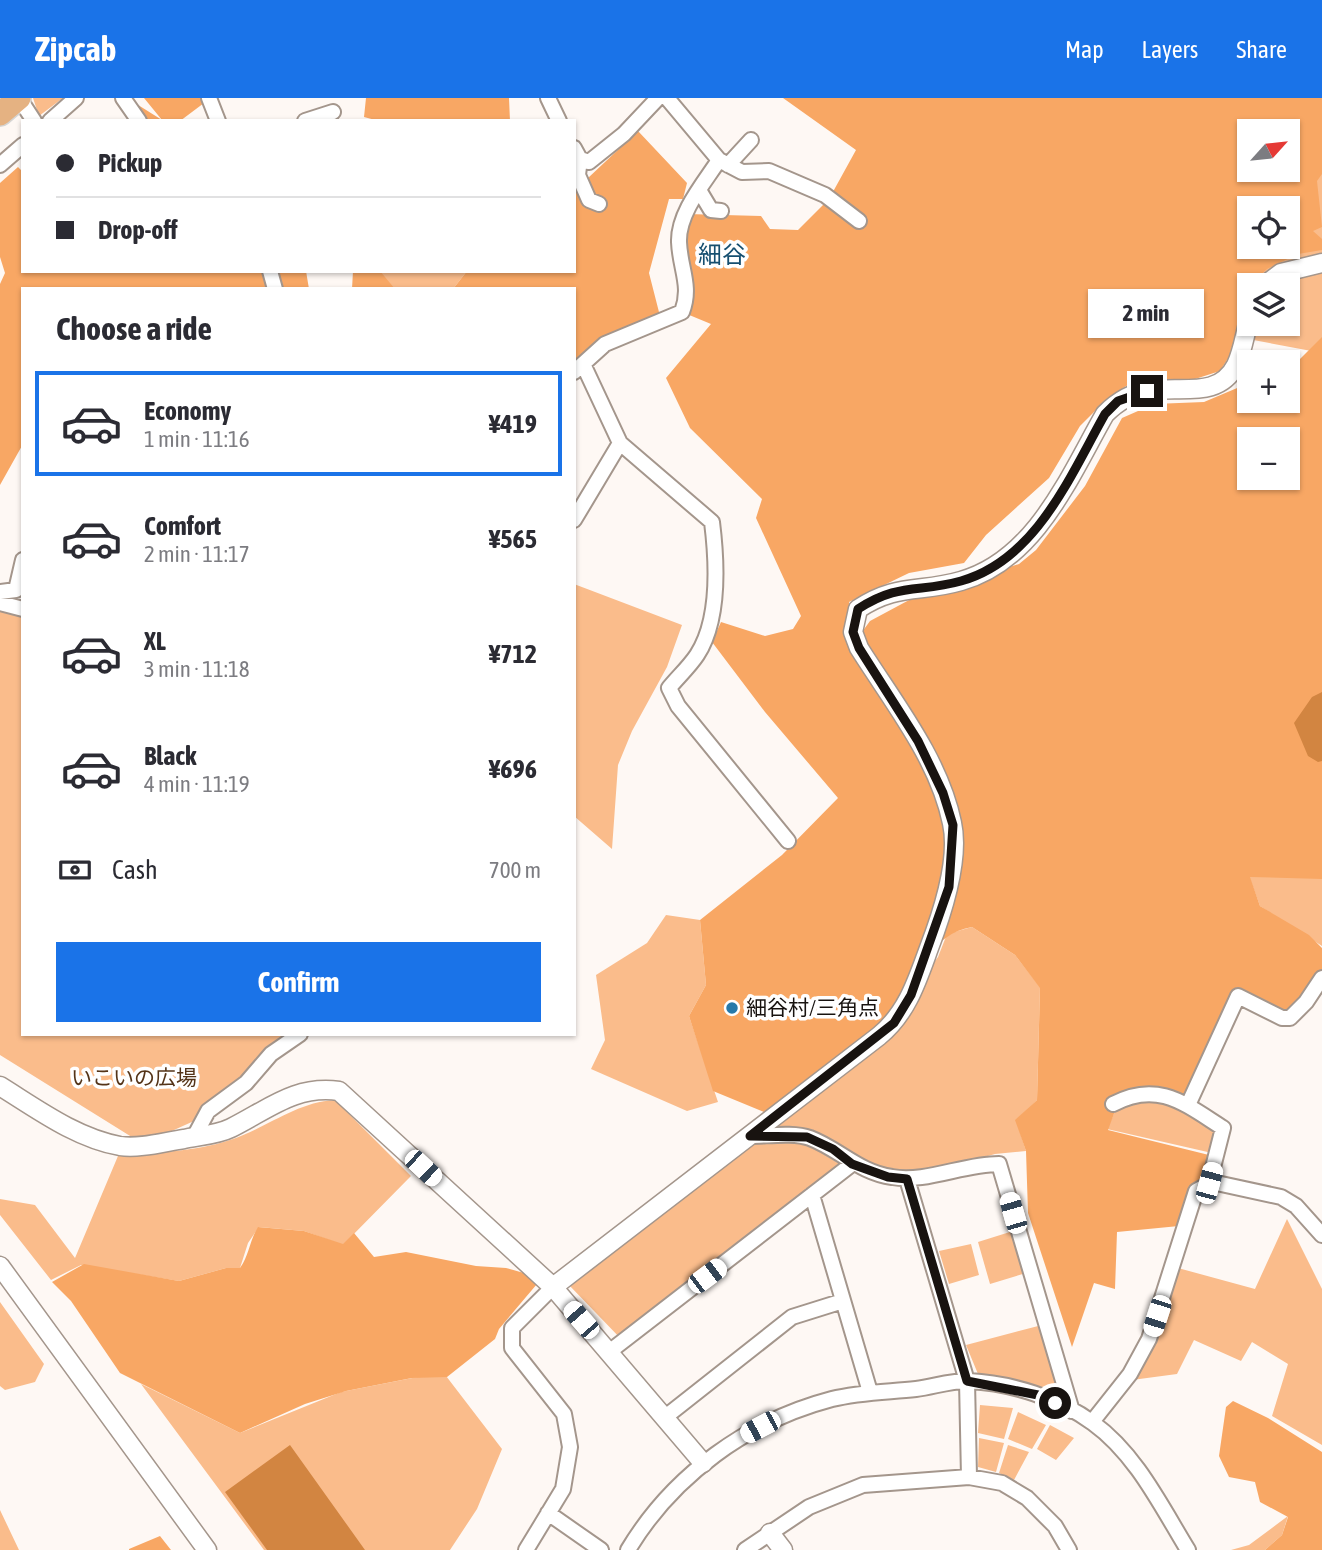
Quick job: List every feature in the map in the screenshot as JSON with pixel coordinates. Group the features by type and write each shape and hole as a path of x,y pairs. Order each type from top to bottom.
{"main road":[{"path":"0,114 19,98"}],"street":[{"path":"19,98 33,119"},
{"path":"52,119 76,98"},
{"path":"123,98 138,119"},
{"path":"209,98 217,119"},
{"path":"548,98 558,119"},
{"path":"577,154 589,162 615,141 657,98"},
{"path":"667,98 724,162 742,173 769,170 825,195 859,220"},
{"path":"311,119 333,112"},
{"path":"751,140 724,162 690,203 679,240 688,296 682,312 605,344 578,368 620,443 712,522 716,563 709,627 698,654 669,688 677,706 788,841"},
{"path":"0,165 21,147"},
{"path":"577,154 578,175 589,200 599,204"},
{"path":"699,190 711,210 721,211"},
{"path":"1281,273 1322,262"},
{"path":"526,1550 563,1489 570,1447 564,1414 512,1348 512,1328 553,1287 894,1023 911,995 949,887 953,825 943,793 918,741 859,648 853,632 858,609 883,593 961,581 987,571 1019,546 1048,513 1105,414 1118,401 1147,391 1209,389 1226,379 1237,363 1245,336"},
{"path":"576,517 620,443"},
{"path":"0,592 16,590 21,569"},
{"path":"0,603 21,608"},
{"path":"1188,1105 1238,996 1282,1018 1290,1018 1306,1002 1322,978"},
{"path":"194,1137 208,1111 246,1083 271,1054 297,1036"},
{"path":"0,1086 56,1121 89,1136 121,1146 227,1130 291,1095 316,1087 339,1091 553,1287 703,1463"},
{"path":"1113,1104 1132,1094 1169,1096 1223,1128 1209,1183"},
{"path":"750,1136 807,1137 833,1149 852,1164 888,1177 907,1179 973,1164 999,1164 1072,1410"},
{"path":"608,1352 852,1164"},
{"path":"907,1179 967,1381 969,1477"},
{"path":"1092,1422 1130,1374 1149,1339 1196,1191 1209,1183 1281,1197 1296,1206 1322,1235"},
{"path":"813,1195 870,1392"},
{"path":"0,1266 207,1550"},
{"path":"664,1418 792,1317 843,1301"},
{"path":"628,1550 645,1521 703,1463 738,1438 782,1415 833,1399 870,1392 967,1381 1038,1395 1092,1422 1127,1454 1188,1550"},
{"path":"745,1550 809,1507 863,1485 969,1477 1002,1483 1027,1498 1055,1526 1069,1550"},
{"path":"548,1513 601,1550"},
{"path":"770,1533 783,1550"}],"green space":[{"path":"33,98 63,98 39,116"},
{"path":"1322,124 1322,353 1179,326 1239,259 1300,259 1300,196 1293,196"},
{"path":"379,273 465,273 455,287 389,287"},
{"path":"576,585 682,625 667,667 632,731 618,765 612,849 576,818"},
{"name":"いこいの広場","path":"0,602 21,605 21,1036 290,1036 205,1116 143,1144 0,1055"},
{"path":"1249,876 1322,878 1322,946 1260,906"},
{"path":"666,915 700,920 706,985 689,1016 718,1102 687,1111 591,1069 605,1040 596,975 647,943"},
{"path":"972,927 1015,955 1040,987 1037,1100 1016,1120 1026,1151 995,1154 907,1179 799,1139 846,1168 623,1341 568,1284 879,1036 938,957 947,934"},
{"path":"1154,1096 1218,1129 1212,1153 1107,1129 1117,1107"},
{"path":"335,1100 411,1176 343,1245 304,1231 259,1227 248,1243 240,1268 226,1268 179,1281 81,1265 51,1280 0,1215 0,1199 35,1205 75,1258 118,1156 217,1144 244,1135 307,1105"},
{"path":"1287,1219 1322,1289 1322,1445 1272,1416 1288,1364 1252,1342 1241,1361 1194,1340 1177,1374 1132,1380 1178,1268 1255,1289"},
{"path":"1013,1231 1026,1273 990,1284 978,1242"},
{"path":"971,1244 979,1275 949,1284 939,1251"},
{"path":"0,1302 44,1364 35,1382 5,1390 0,1386"},
{"path":"1042,1325 1061,1390 1057,1393 978,1374 966,1345"},
{"path":"443,1372 502,1449 477,1509 450,1550 264,1550 141,1384 240,1433 341,1392"},
{"path":"980,1405 1013,1408 1004,1439 978,1433"},
{"path":"1018,1412 1046,1425 1032,1449 1008,1439"},
{"path":"1050,1425 1074,1438 1056,1460 1037,1449"},
{"path":"979,1438 1004,1443 996,1472 978,1467"},
{"path":"1008,1445 1029,1452 1014,1480 999,1473"},
{"path":"0,1510 19,1550 0,1550"},
{"path":"1288,1516 1282,1535 1265,1550 1231,1550 1249,1545"}],"shaded area":[{"path":"127,98 160,119 135,119"},
{"path":"144,98 200,98 204,103 183,119 161,119"},
{"path":"366,98 509,98 510,119 364,117"},
{"path":"783,98 1322,98 1322,174 1317,181 1322,227 1313,231 1322,239 1322,250 1300,254 1300,196 1237,196 1237,259 1288,259 1263,273 1237,273 1237,330 1229,357 1220,371 1192,380 1147,381 1126,386 1104,402 1080,426 1049,478 986,535 964,563 909,573 849,602 854,643 870,621 911,599 956,588 1019,564 1036,550 1085,486 1122,418 1154,404 1204,402 1237,388 1237,413 1300,413 1300,359 1322,337 1322,879 1250,877 1260,906 1309,935 1322,948 1322,976 1292,1020 1238,996 1189,1103 1136,1093 1113,1104 1115,1111 1108,1130 1213,1156 1208,1179 1179,1226 1117,1232 1115,1289 1094,1283 1072,1347 1028,1213 1026,1151 1015,1120 1037,1100 1040,988 1015,955 972,927 946,938 927,957 897,1005 869,1038 819,1077 764,1112 713,1091 689,1016 706,985 700,920 782,855 838,798 765,712 712,642 721,622 765,636 793,629 801,616 756,518 762,499 690,428 666,378 711,324 682,312 680,247 687,214 761,216 770,229 798,230 829,199 856,150"},
{"path":"638,131 687,183 683,199 669,199 649,273 660,316 576,369 576,287 455,287 465,273 576,273 576,169 588,178"},
{"path":"18,167 21,170 21,273 306,273 309,287 21,287 21,448 0,485 0,284 5,273 0,257 0,183"},
{"path":"353,273 382,273 393,287 352,287"},
{"path":"1322,692 1322,761 1318,762 1308,756 1294,723 1312,697"},
{"path":"258,1227 304,1231 343,1244 354,1233 374,1257 406,1252 476,1266 506,1268 524,1273 537,1284 499,1329 495,1339 447,1377 412,1378 346,1391 305,1404 240,1433 120,1373 71,1301 52,1282 84,1264 179,1281 226,1268 240,1268"},
{"path":"1233,1401 1268,1418 1322,1452 1322,1550 1265,1550 1282,1535 1288,1517 1260,1502 1255,1482 1229,1477 1219,1456 1226,1407"},
{"path":"290,1445 365,1550 267,1550 225,1492"},
{"path":"160,1536 171,1550 129,1550 129,1549"}],"place":[{"name":"細谷村/三角点","path":"732,1008"}],"district":[{"name":"細谷","path":"722,255"}],"route":[{"path":"1055,1403 1038,1395 967,1381 907,1179 888,1177 852,1164 833,1149 807,1137 750,1136 894,1023 911,995 949,887 953,825 943,793 918,741 859,648 853,632 858,609 883,593 961,581 987,571 1019,546 1048,513 1105,414 1118,401 1147,391"}]}
